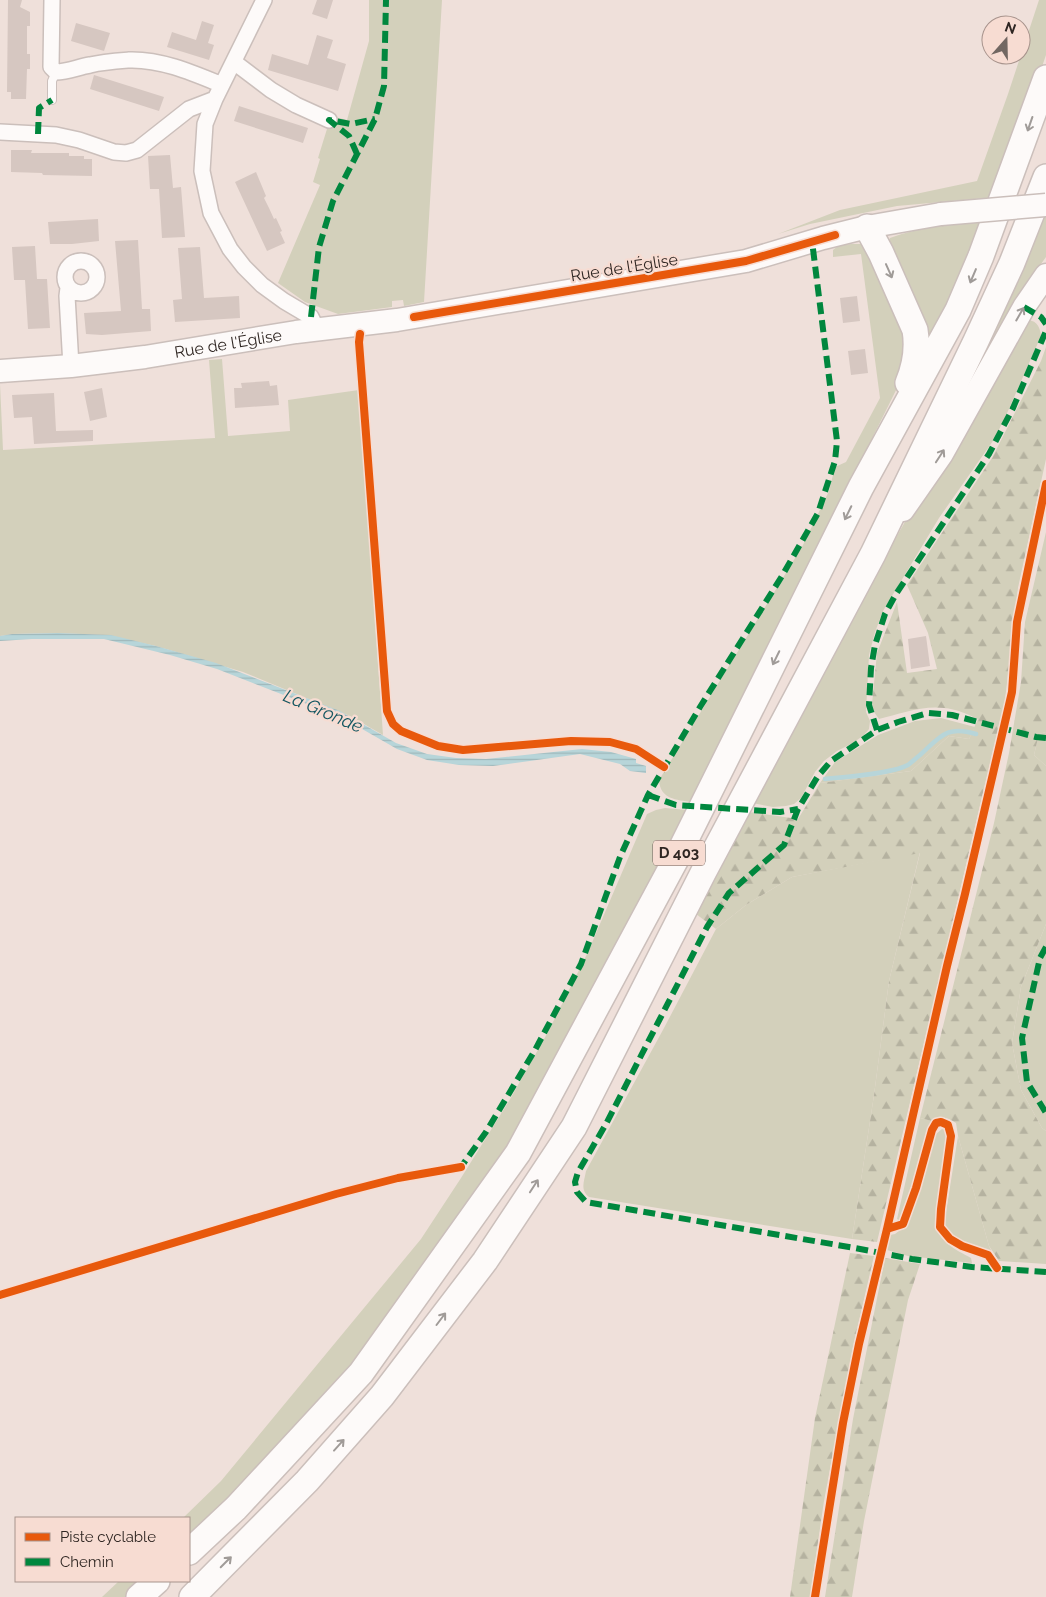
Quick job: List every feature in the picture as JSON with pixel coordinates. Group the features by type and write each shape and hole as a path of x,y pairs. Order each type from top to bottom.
{"main road":[{"name":"D 403","path":"190,1551 236,1508 361,1374 518,1153 676,858 861,487 958,310 981,256 1046,78"},
{"name":"D 403","path":"192,1597 307,1481 382,1396 485,1261 574,1127 703,873 873,554 1012,263 1046,177"},
{"path":"861,487 913,371 917,343 915,330 908,312 868,227"},
{"path":"139,1597 156,1582"}],"street":[{"path":"52,0 51,67 56,72 64,72 90,64 130,60 157,63 183,70 222,85"},
{"path":"264,0 215,99 205,124 202,171 211,213 225,241 244,267 262,285 284,301 311,316 317,330"},
{"path":"234,62 271,90 296,105 329,120"},
{"path":"0,132 56,135 79,140 114,152 126,153 137,150 189,109 215,99"},
{"name":"Rue de l'Église","path":"0,371 71,366 145,357 317,330 397,320 746,261 812,241 868,227 941,214 1046,205"},
{"path":"873,554 942,454 1024,308 1046,275"},
{"path":"68,288 71,366"}],"lane":[{"path":"52,100 52,81 56,72"}],"green space":[{"path":"369,0 442,0 424,302 404,306 403,300 392,301 392,307 338,314 305,302 278,283 320,185 313,182 331,116 347,120 369,41"},
{"path":"1039,0 1046,0 1046,55 997,197 897,206 810,224 778,234 840,210 977,181 1018,65 1031,65 1031,24"},
{"path":"1046,215 1046,257 1028,282 954,409 1021,273"},
{"path":"981,221 967,255 967,265 925,356 887,245 890,238 912,231"},
{"path":"862,244 871,251 905,321 905,372 692,802 675,799 662,791 659,780 803,545 829,491 835,467 846,462 880,398 861,254 833,257 833,250 838,246"},
{"path":"1028,320 1038,325 1041,336 995,438 939,518 883,611 869,655 866,712 870,721 869,729 853,743 837,751 824,761 815,772 801,798 794,804 773,807 752,803 844,628 925,487"},
{"path":"1046,347 1046,459 1018,588 1005,700 877,1242 852,1239 889,981 920,853 792,877 746,905 716,929 696,914 749,812 798,819 820,783 911,771 949,736 969,739 978,719 953,709 936,707 911,710 879,719 874,712 872,704 877,653 897,602 907,673 937,669 928,633 907,585 992,458 1041,361"},
{"path":"222,359 228,436 290,431 288,400 359,390 383,735 350,716 243,672 156,646 103,635 58,633 0,636 0,384 3,450 215,438 209,360"},
{"path":"1046,532 1046,732 1039,734 1034,755 1046,766 1046,924 1021,987 1012,1043 1021,1090 1042,1128 1046,1131 1046,1264 999,1261 989,1246 956,1123 944,1118 932,1121 920,1118 994,823 1009,753 1021,682 1025,622"},
{"path":"941,718 975,727 969,739 949,736 911,771 820,783 835,762 878,735 915,721"},
{"path":"1046,732 1046,766 1034,755 1039,734"},
{"path":"665,808 687,810 596,990 541,1092 493,1171 374,1340 320,1404 190,1544 190,1517 184,1517 221,1481 421,1239 461,1178 509,1101 548,1032 588,952 647,814"},
{"path":"920,852 889,981 852,1239 589,1197 584,1192 583,1186 586,1171 716,929 746,905 792,877"},
{"path":"1046,924 1046,1131 1042,1128 1021,1090 1012,1043 1021,987"},
{"path":"920,1118 932,1121 900,1221 897,1219"},
{"path":"942,1129 948,1133 935,1222 943,1240 971,1258 972,1263 908,1256 887,1250 890,1235 895,1234 908,1224 936,1134"},
{"path":"958,1136 992,1252 964,1245 952,1237 944,1225"},
{"path":"850,1253 874,1256 853,1347 824,1501 810,1597 790,1597 815,1418"},
{"path":"885,1258 920,1264 908,1300 864,1521 852,1597 825,1597 853,1419"},
{"path":"118,1582 150,1582 132,1597 102,1597"}],"water":[{"path":"12,634 111,635 216,663 340,711 396,743 427,754 456,758 486,759 582,749 611,752 636,759 636,763 646,766 646,773 630,771 620,764 580,754 493,766 459,765 427,760 397,749 343,718 217,669 170,655 104,639 0,641 0,636"}],"building":[{"path":"8,0 22,0 20,7 30,12 30,26 27,26 27,54 30,54 30,69 27,69 26,99 11,99 11,92 7,92"},
{"path":"317,0 333,0 327,19 312,14"},
{"path":"202,21 214,25 208,43 214,45 209,60 167,47 172,32 196,40"},
{"path":"76,23 110,33 104,51 71,41"},
{"path":"317,35 333,40 327,58 346,64 338,91 268,70 272,54 308,65"},
{"path":"94,75 164,97 159,111 90,89"},
{"path":"239,106 308,128 303,143 234,121"},
{"path":"11,150 32,150 31,153 69,153 69,156 84,156 84,159 92,159 92,176 11,172"},
{"path":"170,155 173,188 181,187 185,237 162,238 159,189 150,189 148,156"},
{"path":"256,172 266,196 264,198 274,219 276,218 285,243 267,251 235,182"},
{"path":"98,219 99,241 50,244 48,222"},
{"path":"138,240 142,309 150,309 151,331 102,335 86,334 84,313 121,311 115,241"},
{"path":"35,246 37,279 47,279 50,328 28,329 25,280 14,280 12,247"},
{"path":"200,247 204,298 239,296 240,318 175,322 173,300 182,299 178,248"},
{"path":"857,296 860,321 843,323 840,298"},
{"path":"865,349 868,373 851,375 848,351"},
{"path":"269,381 270,386 277,385 279,405 235,408 234,388 242,388 241,383"},
{"path":"102,388 107,417 90,421 84,392"},
{"path":"54,393 56,431 93,430 93,441 34,444 32,417 14,418 12,395"},
{"path":"926,636 930,666 911,669 908,639"}],"waterway":[{"name":"La Gronde","path":"825,779 891,771 908,765 945,734 958,731 976,734"}],"marked path":[{"path":"311,317 319,247 333,201 375,119 384,86 386,0"},
{"path":"38,134 39,108 52,100"},
{"path":"357,154 349,136 329,120 351,124 375,119"},
{"path":"457,1168 461,1167 486,1132 535,1050 581,964 620,857 648,795 700,707 782,576 818,513 835,461 837,441 812,241"},
{"path":"1024,307 1041,317 1046,324"},
{"path":"877,730 869,705 871,668 875,645 885,614 896,594 989,454 1013,408 1046,331"},
{"path":"1046,738 952,715 928,713 877,730 831,761 818,776 798,809 784,845 729,893 707,927 606,1124 578,1172 575,1182 577,1192 586,1202 912,1259 972,1267 1046,1272"},
{"path":"648,795 676,805 780,812 798,809"},
{"path":"1046,947 1040,958 1022,1038 1027,1082 1046,1113"}],"cycle path":[{"path":"414,317 746,261 835,235"},
{"path":"360,334 359,342 387,711 393,724 401,731 438,746 463,750 571,741 610,742 636,749 664,767"},
{"path":"815,1597 843,1423 859,1344 1012,692 1017,622 1046,484"},
{"path":"887,1229 903,1224 916,1188 932,1130 936,1123 941,1122 948,1125 951,1136 940,1227 950,1239 962,1246 988,1255 997,1268"},
{"path":"0,1295 336,1194 398,1178 461,1167"}]}
